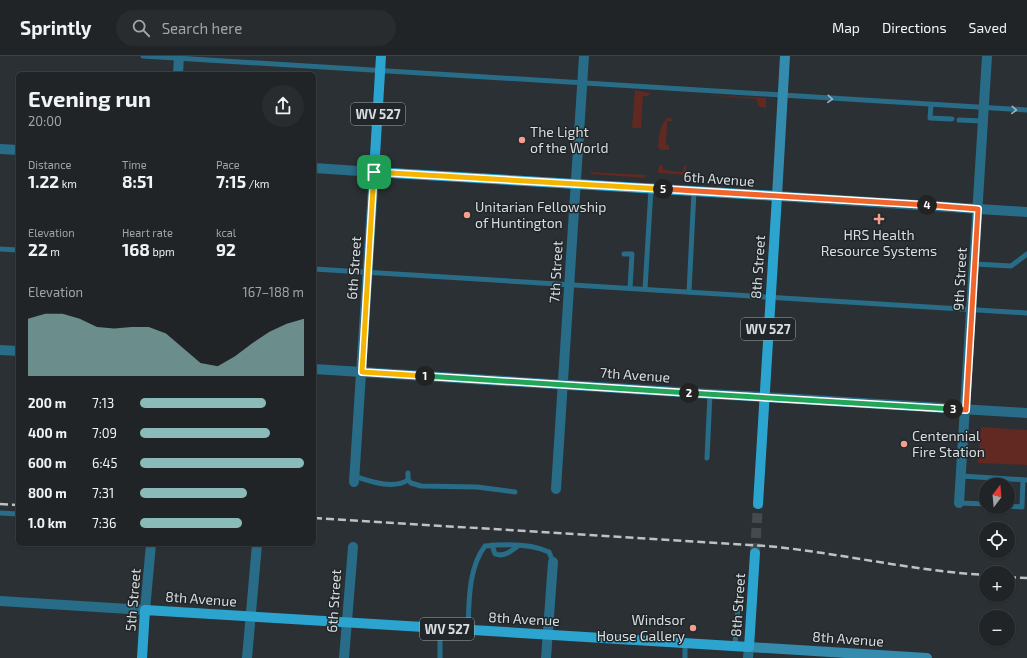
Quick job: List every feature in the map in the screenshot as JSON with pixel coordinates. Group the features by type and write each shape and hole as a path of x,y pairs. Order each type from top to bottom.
{"main road":[{"name":"6th Street","path":"374,172 381,56"},
{"name":"8th Street","path":"758,504 785,56"},
{"name":"6th Avenue","path":"374,172 777,196"},
{"name":"8th Street","path":"749,647 755,553"},
{"name":"8th Avenue","path":"145,610 927,658"},
{"name":"5th Street","path":"142,658 145,610"}],"street":[{"name":"7th Street","path":"556,489 584,56"},
{"name":"9th Street","path":"959,503 987,56"},
{"path":"178,72 179,57"},
{"path":"0,149 16,150"},
{"name":"6th Avenue","path":"316,168 374,172"},
{"name":"6th Street","path":"354,479 374,172"},
{"name":"6th Avenue","path":"777,196 1027,212"},
{"path":"0,350 16,351"},
{"name":"7th Avenue","path":"316,369 1027,413"},
{"name":"5th Street","path":"145,610 151,546"},
{"path":"248,658 257,546"},
{"name":"6th Street","path":"344,658 353,547"},
{"path":"546,658 553,562"},
{"name":"8th Avenue","path":"0,601 145,610"},
{"name":"8th Street","path":"748,658 749,647"}],"lane":[{"path":"143,56 1027,110"},
{"path":"931,105 930,118 952,119"},
{"path":"958,120 983,121"},
{"path":"645,289 651,188"},
{"path":"689,292 694,191"},
{"path":"0,249 16,250"},
{"path":"624,254 632,254 630,288"},
{"path":"975,264 1011,266 1027,254"},
{"path":"316,269 1027,313"},
{"path":"707,458 710,394"},
{"path":"408,473 408,480"},
{"path":"961,476 1025,480 1022,507 1015,506"},
{"path":"354,479 391,484 400,484 408,480"},
{"path":"408,480 411,483 421,486 477,487 515,492"},
{"path":"959,503 979,504"},
{"path":"0,513 16,514"},
{"path":"492,545 494,554 502,555 510,552 518,546"},
{"path":"468,630 472,576 478,555 485,546 518,546 544,550 549,552 553,562"},
{"path":"736,646 739,590"},
{"path":"440,628 440,658"},
{"path":"685,643 685,658"}],"shaded area":[{"path":"635,90 650,93 648,96 643,96 641,128 632,128"},
{"path":"694,94 766,98 766,108 758,106 757,99"},
{"path":"669,117 672,121 667,121 666,145 669,145 669,150 661,150 658,147 660,130 663,123"},
{"path":"659,165 663,166 663,170 683,172 684,165 686,165 686,172 701,173 701,176 658,173"},
{"path":"591,172 646,175 645,178 591,174"},
{"path":"981,427 1027,430 1027,465 978,463"}],"tunnel":[{"path":"755,553 758,504"}],"railway":[{"path":"0,504 16,505"},
{"path":"316,518 767,546 931,570 979,574"},
{"path":"1015,577 1027,578"}],"place":[{"name":"The Light of the World","path":"522,140"},
{"name":"Unitarian Fellowship of Huntington","path":"467,215"},
{"name":"HRS Health Resource Systems","path":"879,219"},
{"name":"Centennial Fire Station","path":"904,444"},
{"name":"Windsor House Gallery","path":"693,628"}],"route":[{"path":"374,172 978,209 966,410 362,372 374,172"}]}
